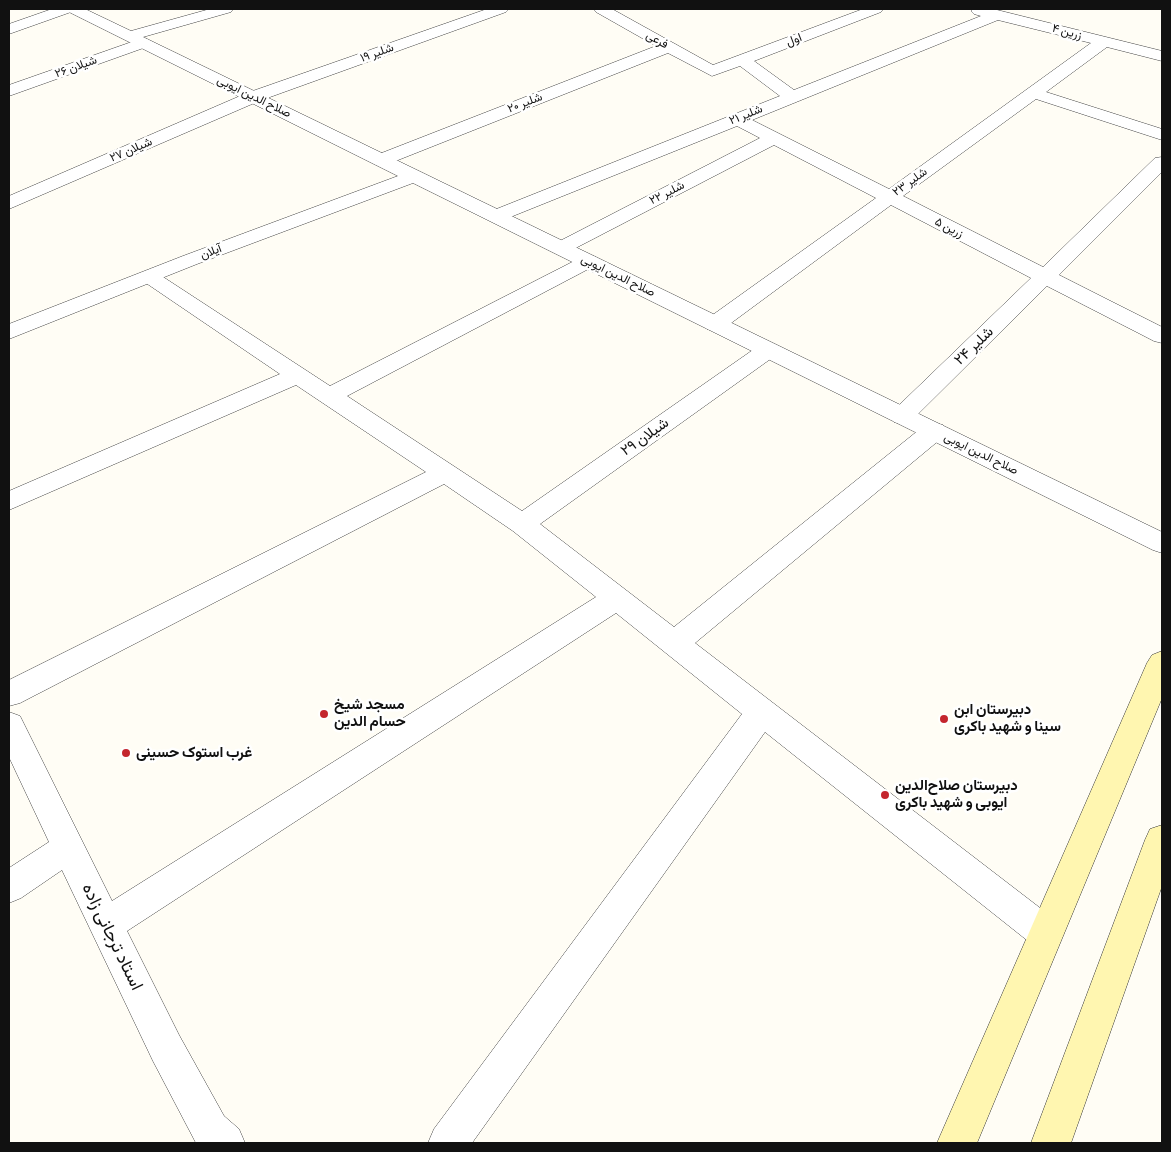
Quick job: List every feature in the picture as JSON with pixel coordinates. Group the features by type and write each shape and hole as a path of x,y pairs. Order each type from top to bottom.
{"main road":[{"path":"957,1143 1045,933 1162,663"},
{"path":"1051,1143 1162,840"}],"street":[{"path":"9,29 66,9"},
{"name":"صلاح الدین ایوبی","path":"74,9 1162,543"},
{"name":"شیلان ۲۶","path":"9,91 136,39 226,9"},
{"name":"شلیر ۱۹","path":"253,97 501,9"},
{"path":"607,12 636,9"},
{"name":"اول","path":"712,71 876,9"},
{"name":"زرین ۴","path":"971,9 1162,56"},
{"name":"فرعی","path":"607,12 712,71"},
{"name":"شلیر ۲۱","path":"496,216 997,15"},
{"name":"شلیر ۲۳","path":"715,324 1105,42"},
{"name":"شلیر ۲۰","path":"381,160 669,47"},
{"path":"743,60 792,97"},
{"path":"1033,94 1162,135"},
{"name":"شیلان ۲۷","path":"9,203 253,97"},
{"name":"زرین ۵","path":"736,119 1162,336"},
{"name":"شلیر ۲۲","path":"561,248 774,138"},
{"name":"شلیر ۲۴","path":"902,416 1162,162"},
{"name":"آیلان","path":"9,332 415,176"},
{"path":"329,396 589,262"},
{"path":"150,277 522,524 1045,933"},
{"name":"شیلان ۲۹","path":"522,524 768,350"},
{"path":"9,501 298,375"},
{"path":"675,643 934,431"},
{"path":"9,694 445,473"},
{"path":"106,924 618,598"},
{"path":"448,1143 762,711"},
{"name":"استاد ترجانی زاده","path":"9,725 211,1139"},
{"path":"9,887 69,847"}],"place":[{"name":"مسجد شیخ حسام الدین","path":"324,714"},
{"name":"دبیرستان ابن سینا و شهید باکری","path":"944,719"},
{"name":"غرب استوک حسینی","path":"126,753"},
{"name":"دبیرستان صلاح‌الدین ایوبی و شهید باکری","path":"885,795"}]}
